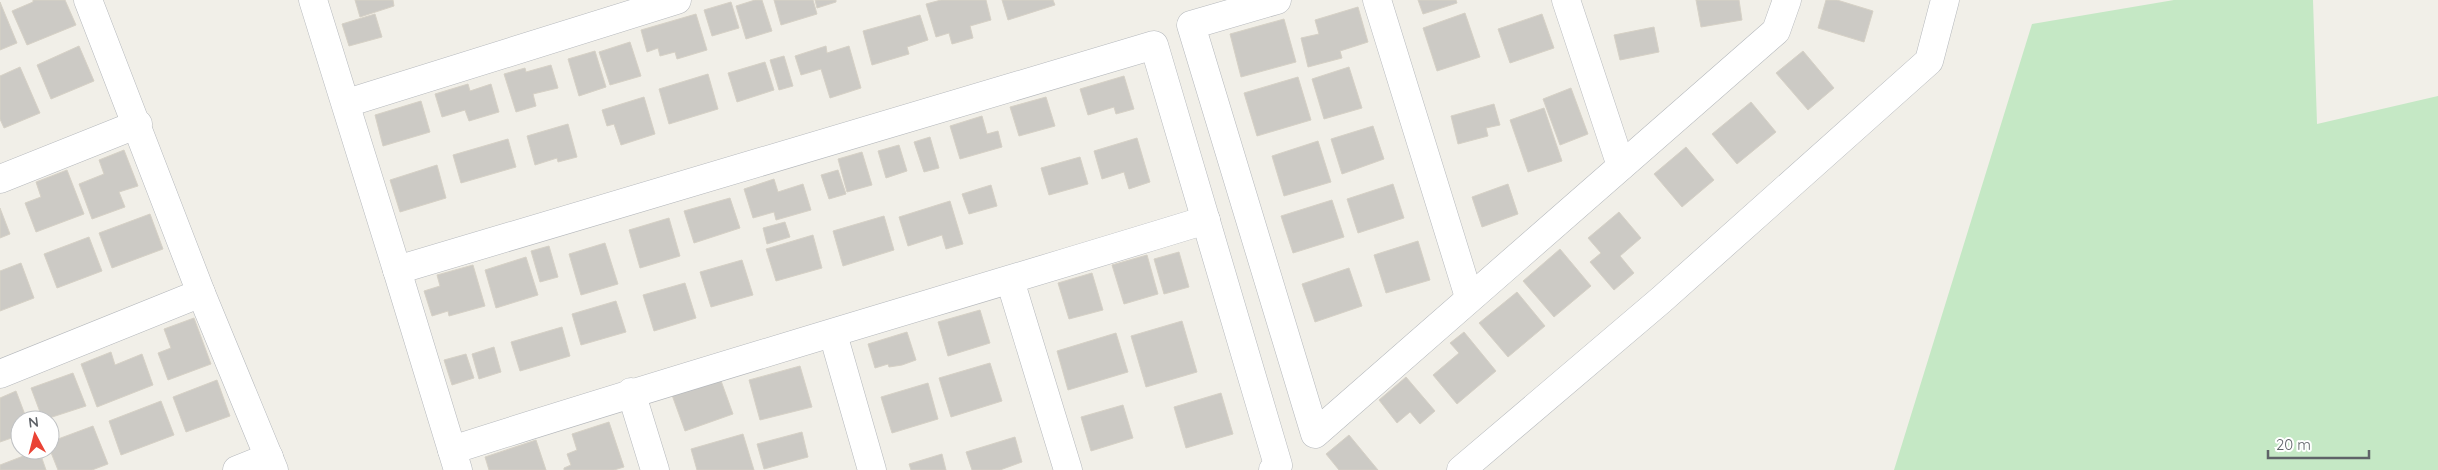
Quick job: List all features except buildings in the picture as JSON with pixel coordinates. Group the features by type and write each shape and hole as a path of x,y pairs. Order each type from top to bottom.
{"street":[{"path":"88,0 138,124 201,293 271,464 237,470"},
{"path":"313,0 455,460 631,392 833,334 1206,220"},
{"path":"346,103 677,0"},
{"path":"1277,0 1192,25 1314,434 1776,31 1787,0"},
{"path":"1377,0 1469,298"},
{"path":"1566,0 1621,166"},
{"path":"1766,0 1776,31"},
{"path":"1461,470 1661,300 1929,61 1945,0"},
{"path":"397,270 1154,45 1278,468"},
{"path":"0,179 138,124"},
{"path":"1010,280 1068,470"},
{"path":"0,374 201,293"},
{"path":"833,334 872,470"},
{"path":"631,392 656,470"}],"green space":[{"path":"2174,0 2313,0 2317,124 2438,96 2438,470 1894,470 2032,24"}]}
